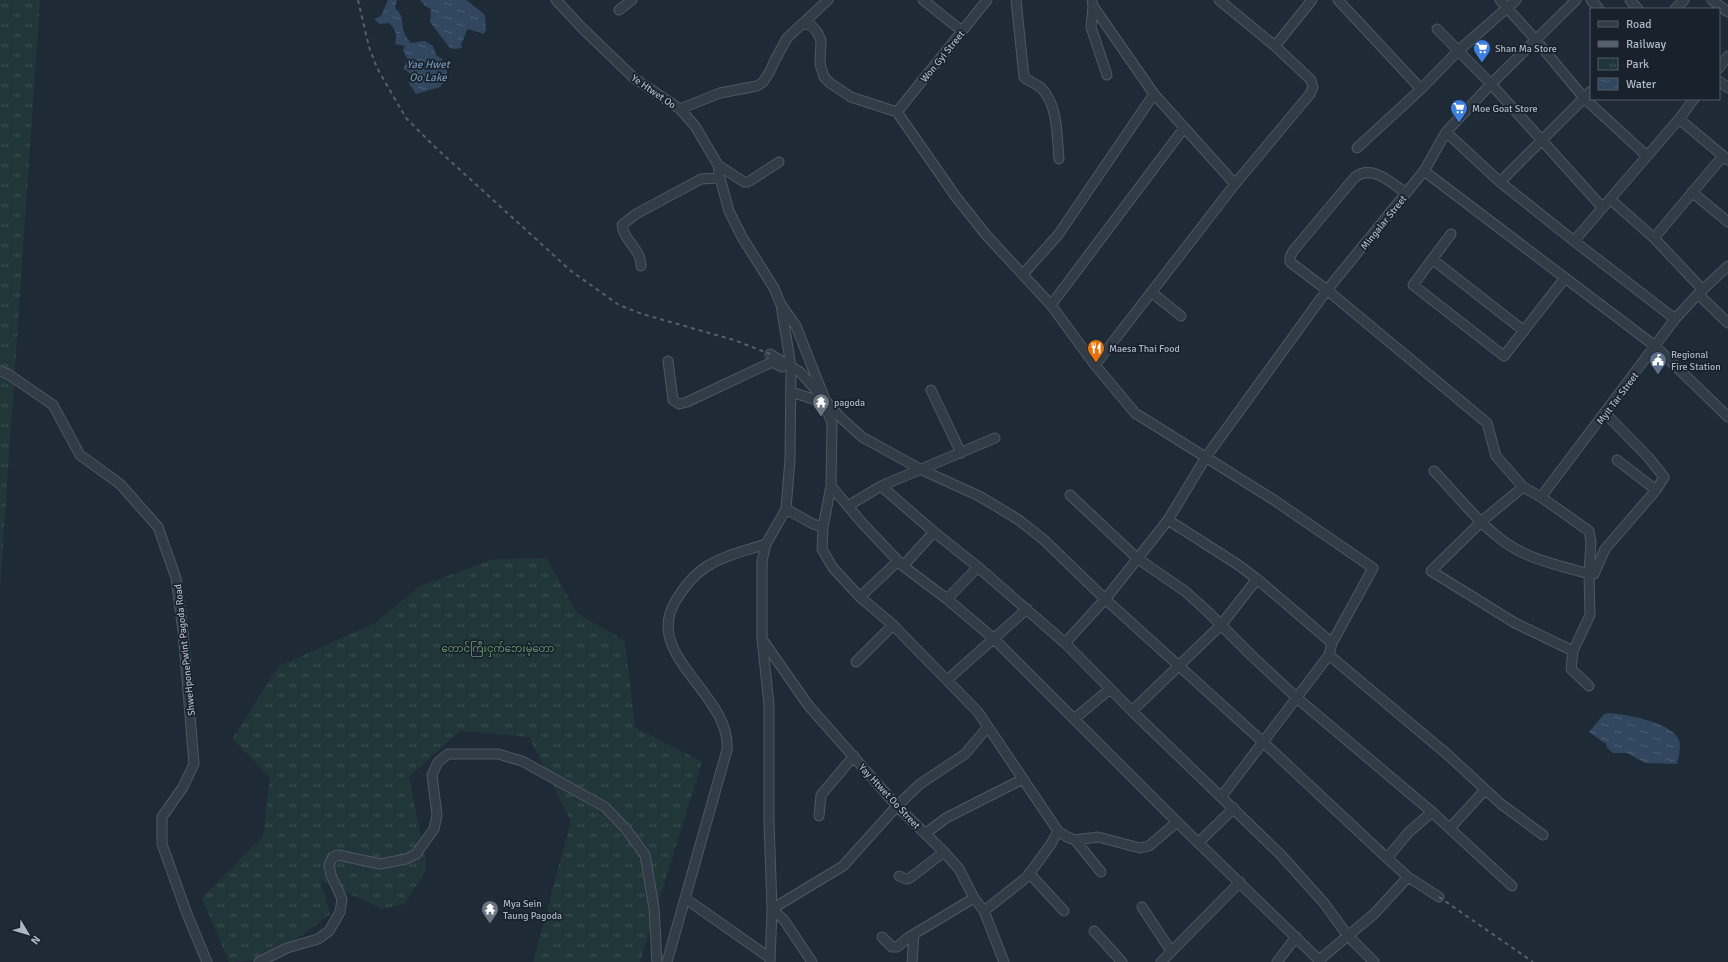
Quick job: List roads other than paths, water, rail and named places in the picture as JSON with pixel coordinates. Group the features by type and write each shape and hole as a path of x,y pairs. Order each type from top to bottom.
{"street":[{"name":"Ye Htwet Oo","path":"556,0 634,78 680,109 695,126 718,165 729,211 742,237 774,288 781,305"},
{"path":"619,10 632,0"},
{"path":"680,109 720,93 757,86 763,82 769,73 780,48 787,38 796,28 803,24 828,0"},
{"path":"922,0 962,31"},
{"name":"Won Gyi Street","path":"897,112 987,0"},
{"path":"1016,0 1024,77 1040,86 1050,98 1053,110 1059,159"},
{"path":"1095,365 1235,184 1310,94 1313,87 1311,80 1275,46 1219,0"},
{"path":"1275,46 1312,0"},
{"path":"1338,0 1421,88"},
{"path":"1500,0 1536,40 1584,98 1647,156"},
{"path":"1357,148 1458,51 1516,0"},
{"name":"Mingalar Street","path":"1065,643 1105,599 1168,520 1206,457 1327,290 1424,172 1446,132 1491,84 1576,0"},
{"path":"1591,0 1598,8"},
{"path":"1630,0 1637,8"},
{"path":"1676,8 1684,0"},
{"path":"1712,0 1728,12"},
{"path":"1092,3 1154,94 1235,184"},
{"path":"1092,3 1091,27 1107,76"},
{"path":"803,24 811,26 821,40 821,72 830,83 851,97 897,112 956,197 987,236 1052,305 1095,365 1135,413 1274,500 1373,568 1332,643 1329,655 1222,796"},
{"path":"1436,29 1491,84 1602,207"},
{"path":"1720,67 1728,56"},
{"path":"1720,82 1728,88"},
{"path":"1500,182 1590,92"},
{"path":"1023,274 1058,235 1154,94"},
{"path":"1574,241 1691,103"},
{"path":"1654,238 1692,192 1726,158 1679,119"},
{"path":"1052,305 1184,128"},
{"path":"1446,132 1500,182 1675,319"},
{"path":"718,165 744,182 748,182 779,162"},
{"path":"1406,193 1381,176 1372,172 1362,173 1356,177 1293,251 1290,257 1290,262 1327,290 1487,423 1496,456 1523,488 1542,497 1589,531 1591,542 1589,574 1590,615 1573,651 1571,669 1589,686"},
{"path":"1424,172 1655,346 1728,417"},
{"path":"641,266 640,257 622,230 622,225 636,214 701,179 720,178"},
{"path":"1692,192 1728,222"},
{"path":"1610,199 1654,238 1728,323"},
{"path":"1451,234 1413,285 1504,356 1565,278"},
{"path":"1432,260 1524,331"},
{"name":"Myit Tar Street","path":"1542,497 1675,319 1728,266"},
{"path":"1151,292 1181,316"},
{"path":"770,960 772,909 769,814 769,705 762,638 762,561 766,544 786,509 790,459 791,370 781,305"},
{"path":"781,305 796,326 832,423 831,486 823,527 822,549 833,568 860,598 893,625 978,712 987,728 1058,831 1075,840 1098,837 1140,848 1149,846 1177,822"},
{"path":"770,354 791,370 808,380 827,407"},
{"path":"668,361 673,400 679,404 687,402 772,362 791,370"},
{"name":"ShweHponePwint Pagoda Road","path":"0,371 8,374 53,405 80,455 120,484 158,527 176,578 183,631 194,764 183,787 162,817 162,844 187,914 207,962"},
{"path":"931,390 961,453"},
{"path":"791,392 816,400 827,407 862,437 922,470 978,496 1019,520 1044,540 1105,599 1263,742 1408,877 1439,897"},
{"path":"1434,471 1482,521 1506,543 1531,556 1589,574 1595,573 1605,549 1656,490 1664,477 1606,413"},
{"path":"848,506 881,486 995,438"},
{"path":"1617,460 1656,490"},
{"path":"831,486 900,563 947,599 993,638 1177,822 1320,961 1374,914 1408,877"},
{"path":"881,486 934,532 978,567 1065,643 1132,711 1222,796 1280,854 1324,903 1348,936 1374,962"},
{"path":"1523,488 1482,521 1431,571 1515,623 1573,651"},
{"path":"1070,495 1137,558 1186,592 1297,698 1432,812 1512,886"},
{"path":"786,509 813,524 823,527"},
{"path":"1168,520 1237,564 1257,579 1332,643"},
{"path":"860,598 934,532"},
{"path":"667,962 727,750 728,739 714,706 677,657 669,635 668,620 673,605 683,587 692,576 707,565 720,559 766,544"},
{"path":"947,599 978,567"},
{"path":"1132,711 1221,625 1257,579"},
{"path":"947,680 1027,609"},
{"path":"856,662 893,625"},
{"name":"Yay Htwet Oo Street","path":"762,638 808,705 897,806 926,833 959,869 974,898 984,911 1004,962"},
{"path":"1329,655 1448,754 1500,804 1543,835"},
{"path":"1074,720 1110,689"},
{"path":"772,909 843,866 897,806 920,784 965,754 987,728"},
{"path":"259,962 287,948 318,939 329,930 340,912 342,900 331,876 329,865 333,857 338,855 380,864 406,859 416,854 434,829 437,815 432,775 438,762 448,754 498,754 522,761 605,807 626,829 645,855 654,908 658,962"},
{"path":"819,816 821,796 854,756"},
{"path":"926,833 946,818 1023,779"},
{"path":"1450,828 1485,790"},
{"path":"1199,842 1234,808"},
{"path":"1387,858 1409,832 1432,812"},
{"path":"984,911 1027,877 1051,844 1058,831"},
{"path":"1075,840 1101,872"},
{"path":"899,876 906,880 910,878 944,852"},
{"path":"1029,873 1064,911"},
{"path":"1161,962 1240,882"},
{"path":"882,937 892,947 897,947 914,934 974,898"},
{"path":"686,899 770,960"},
{"path":"1142,906 1172,951"},
{"path":"772,909 784,920 812,962"},
{"path":"1094,931 1122,962"},
{"path":"912,962 914,934"},
{"path":"1277,962 1296,937"}],"water":[{"name":"Yae Hwet Oo Lake","path":"388,0 397,0 395,8 401,15 404,33 411,43 425,41 433,46 436,55 442,59 447,71 445,80 440,87 416,94 409,84 411,75 403,69 408,60 403,50 405,46 395,44 395,32 389,23 380,24 374,19 381,16"},
{"name":"Yae Hwet Oo Lake","path":"420,0 466,0 485,16 486,29 484,34 468,29 461,43 462,48 450,48 430,22 431,9 425,6"},
{"path":"1608,713 1636,717 1667,728 1675,734 1679,740 1680,746 1677,764 1645,763 1627,753 1613,753 1607,748 1606,744 1589,732 1604,714"}],"railway":[{"path":"358,0 369,47 377,68 406,118 436,148 571,271 619,305 642,314 734,340 770,354"},
{"path":"1439,897 1533,962"}],"place":[{"name":"Shan Ma Store","path":"1482,63"},
{"name":"Moe Goat Store","path":"1459,123"},
{"name":"Maesa Thai Food","path":"1096,363"},
{"name":"Regional Fire Station","path":"1658,375"},
{"name":"pagoda","path":"821,417"},
{"name":"Mya Sein Taung Pagoda","path":"490,924"}],"park label":[{"name":"တောင်ကြီးငှက်ဘေးမဲ့တော","path":"498,648"}]}
